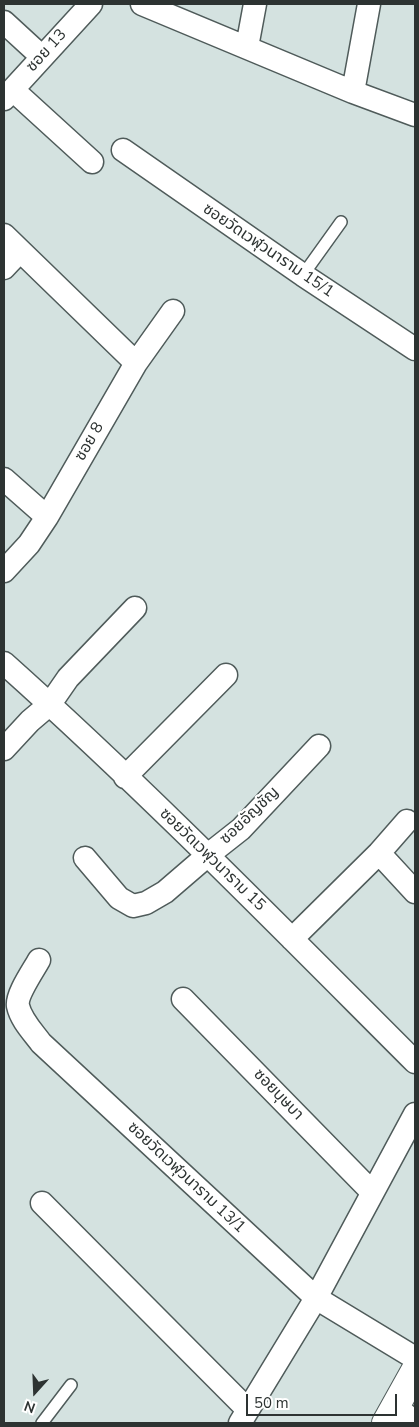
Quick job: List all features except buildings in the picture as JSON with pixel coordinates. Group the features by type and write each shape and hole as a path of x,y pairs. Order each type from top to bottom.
{"street":[{"name":"ซอย 13","path":"8,94 41,56 91,4"},
{"path":"142,4 353,92 415,115"},
{"path":"247,47 255,4"},
{"path":"353,92 369,4"},
{"path":"4,22 41,56"},
{"path":"8,94 92,162"},
{"name":"ซอยวัดเวฬุวนาราม 15/1","path":"123,150 303,275 415,349"},
{"path":"4,235 136,363"},
{"path":"4,268 20,251"},
{"name":"ซอย 8","path":"4,571 29,544 47,517 136,363 173,311"},
{"path":"4,478 47,517"},
{"path":"4,749 30,721 50,704 68,678 135,608"},
{"name":"ซอยวัดเวฬุวนาราม 15","path":"4,663 50,704 208,854 415,1062"},
{"path":"125,777 226,675"},
{"name":"ซอยอัญชัญ","path":"85,858 119,898 133,906 146,903 165,892 241,828 319,746"},
{"path":"292,939 408,822"},
{"path":"379,853 415,892"},
{"name":"ซอยวัดเวฬุวนาราม 13/1","path":"39,960 20,993 17,1005 24,1020 41,1043 316,1298 415,1358"},
{"name":"ซอยบุษบา","path":"183,999 372,1192"},
{"path":"42,1203 244,1417 316,1298 415,1114"},
{"path":"399,1418 415,1371"}],"lane":[{"path":"303,275 340,222"},
{"path":"42,1423 71,1385"}]}
